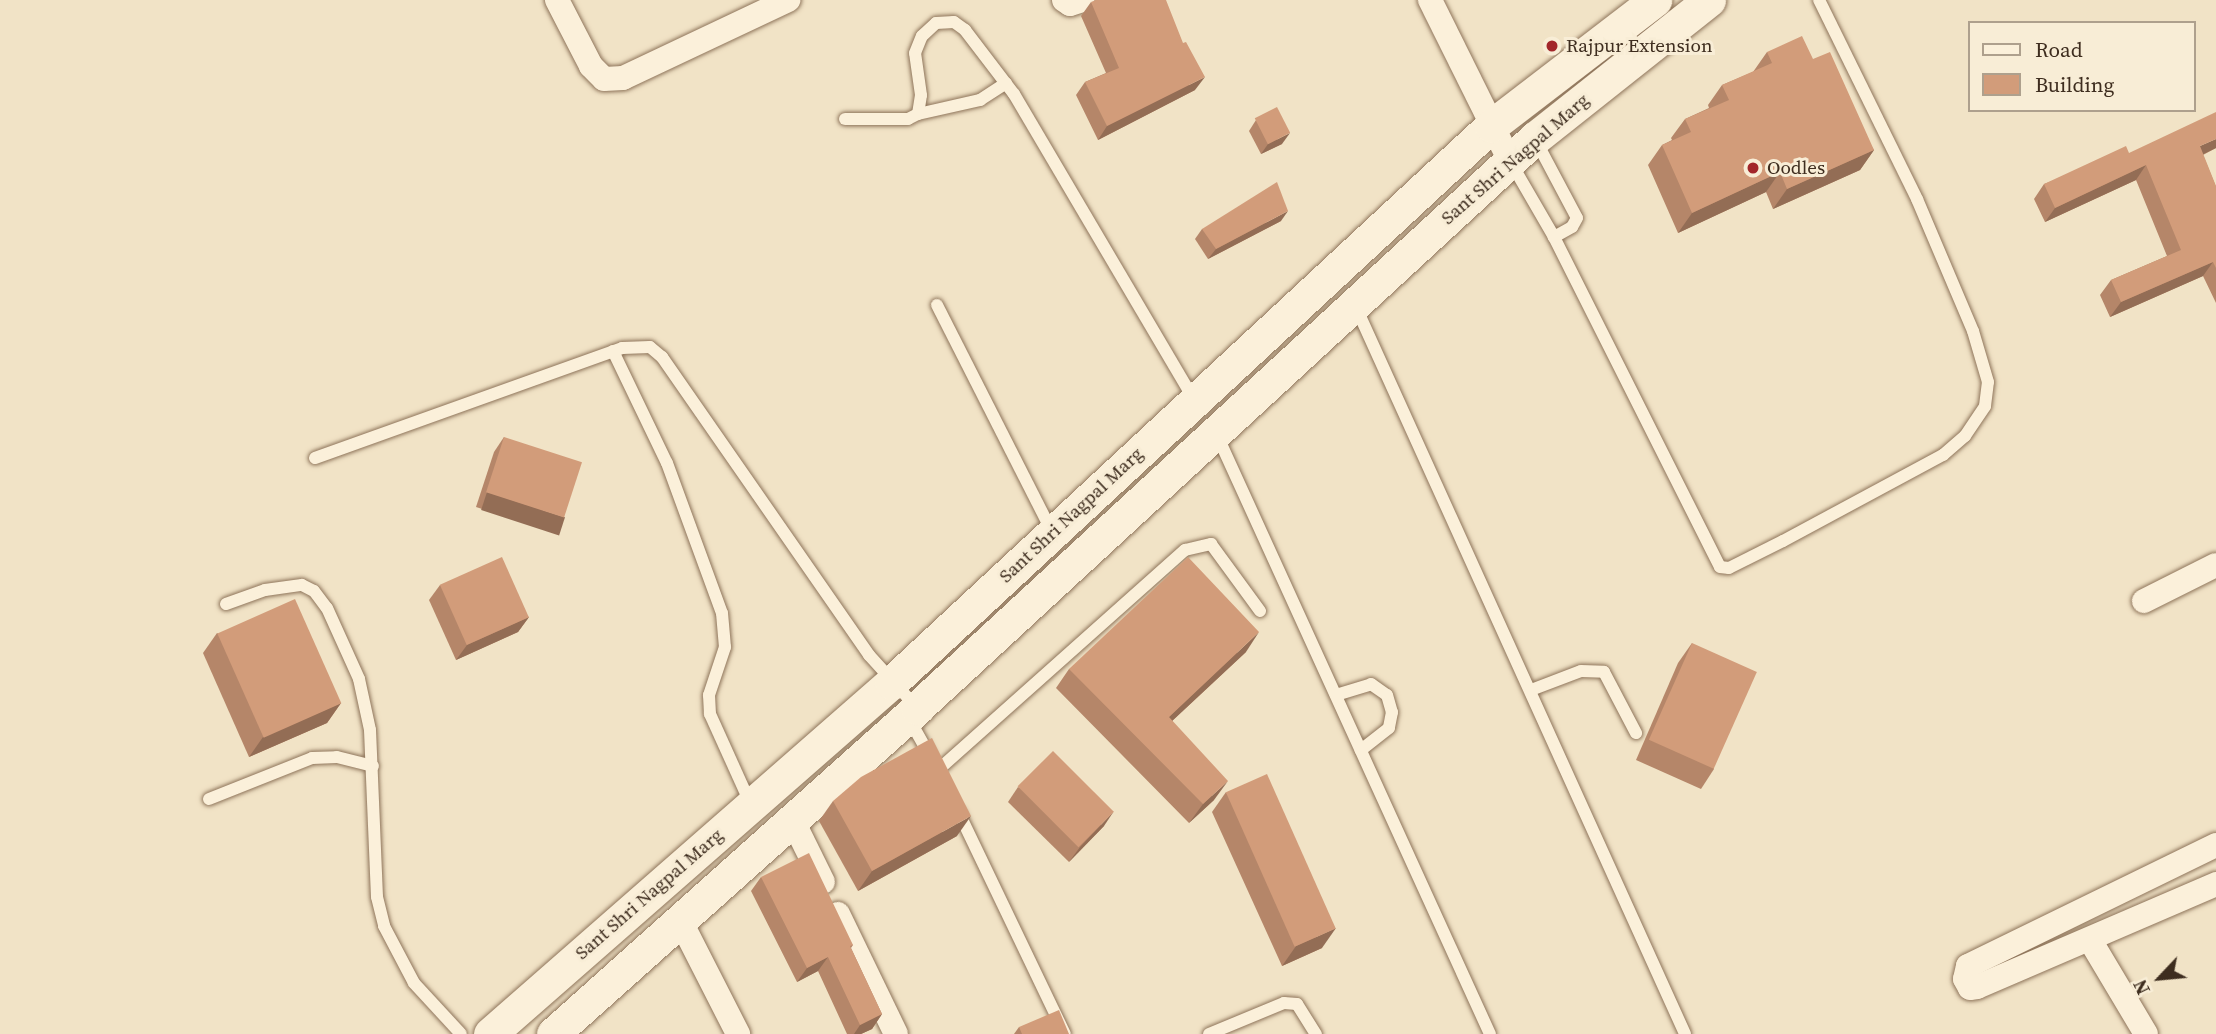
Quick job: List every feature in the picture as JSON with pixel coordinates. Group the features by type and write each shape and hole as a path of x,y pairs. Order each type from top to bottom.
{"main road":[{"name":"Sant Shri Nagpal Marg","path":"490,1034 891,683 1491,126 1655,0"},
{"name":"Sant Shri Nagpal Marg","path":"553,1034 912,712 1354,301 1535,138 1709,0"},
{"path":"817,747 835,744 840,749 846,765 842,775"}],"street":[{"path":"557,0 591,66 604,79 623,78 788,0"},
{"path":"1064,0 1070,4 1082,0"},
{"path":"1430,0 1510,161"},
{"path":"2144,601 2216,565"},
{"path":"792,819 896,1034"},
{"path":"2216,845 1968,966 1965,979 1970,988 1977,987 2216,884"},
{"path":"680,920 738,1034"},
{"path":"2090,940 2146,1034"}],"lane":[{"path":"1510,161 1554,237 1720,567 1729,568 1796,534 1943,455 1965,436 1985,406 1988,382 1973,331 1917,199 1819,0"},
{"path":"918,114 922,95 915,53 922,36 936,23 954,22 965,30 1006,83 1195,401"},
{"path":"845,119 908,119 918,114 980,100 1006,83"},
{"path":"1535,138 1577,218 1572,228 1554,237"},
{"path":"1354,301 1685,1034"},
{"path":"937,305 1052,533"},
{"path":"315,458 637,344 662,357 912,712 944,782"},
{"path":"613,351 667,463 722,613 725,647 709,695 710,714 751,805"},
{"path":"1215,431 1490,1034"},
{"path":"938,770 1185,550 1211,544 1260,611"},
{"path":"226,604 289,586 314,591 338,628 359,679 373,766 377,897 384,926 414,983 461,1034"},
{"path":"1531,690 1581,671 1604,672 1636,733"},
{"path":"1336,695 1371,684 1387,695 1392,712 1389,728 1361,750"},
{"path":"209,799 312,758 337,757 373,766"},
{"path":"950,795 1065,1034"},
{"path":"1209,1034 1284,1003 1297,1004 1316,1034"}],"building":[{"path":"1166,0 1183,43 1186,42 1205,77 1107,126 1085,82 1119,68 1091,2"},
{"path":"1802,36 1813,59 1830,52 1874,150 1787,189 1780,172 1692,213 1662,145 1691,132 1685,119 1729,100 1722,85 1772,63 1767,52"},
{"path":"1277,107 1290,133 1268,144 1255,118"},
{"path":"2216,112 2216,139 2200,146 2216,186 2216,268 2213,262 2121,302 2111,280 2181,250 2146,165 2055,208 2044,184 2126,146 2129,153"},
{"path":"1277,182 1288,211 1216,249 1202,229"},
{"path":"504,437 582,462 564,518 486,492"},
{"path":"502,557 529,617 467,645 440,585"},
{"path":"1188,557 1259,632 1169,717 1228,781 1203,804 1069,669"},
{"path":"295,599 341,703 264,738 217,634"},
{"path":"1692,643 1757,672 1714,769 1649,740"},
{"path":"932,738 971,816 872,871 833,801 861,777"},
{"path":"1053,751 1114,812 1078,847 1018,786"},
{"path":"1267,774 1336,928 1295,947 1226,792"},
{"path":"809,853 882,1014 860,1025 828,957 807,968 761,877"},
{"path":"1059,1010 1069,1034 1022,1034 1019,1027"}],"place":[{"name":"Rajpur Extension","path":"1552,46"},
{"name":"Oodles","path":"1753,168"}]}
